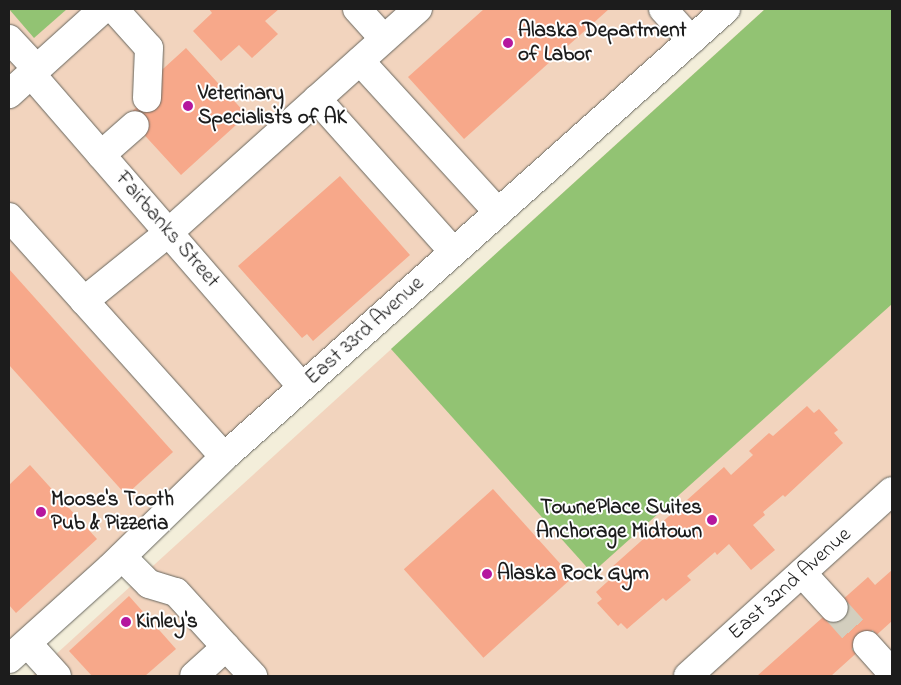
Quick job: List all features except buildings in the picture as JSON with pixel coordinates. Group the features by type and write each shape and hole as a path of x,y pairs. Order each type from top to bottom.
{"street":[{"path":"9,94 104,9"},
{"path":"114,9 149,48 147,98"},
{"path":"357,9 384,39"},
{"path":"84,301 168,233 418,9"},
{"path":"663,9 691,40"},
{"name":"East 33rd Avenue","path":"15,653 122,556 224,457 726,9"},
{"name":"Fairbanks Street","path":"9,39 101,155 302,387"},
{"path":"360,61 498,212"},
{"path":"317,99 454,252"},
{"path":"101,155 135,125"},
{"path":"9,217 224,457"},
{"name":"East 32nd Avenue","path":"688,676 892,492"},
{"path":"122,556 149,584 176,592 253,676"},
{"path":"802,573 834,608"},
{"path":"867,644 888,668"},
{"path":"194,676 226,647"},
{"path":"15,653 57,676"}],"shaded area":[{"path":"9,9 705,9 469,219 9,644"},
{"path":"765,9 892,9 892,676 32,676"}],"green space":[{"path":"9,9 67,9 34,38"},
{"path":"765,9 892,9 892,304 592,573 391,349"}],"tunnel":[{"path":"834,608 867,645"}],"place":[{"name":"Alaska Department of Labor","path":"508,43"},
{"name":"Veterinary Specialists of AK","path":"188,106"},
{"name":"Moose's Tooth Pub & Pizzeria","path":"41,512"},
{"name":"TownePlace Suites Anchorage Midtown","path":"712,520"},
{"name":"Alaska Rock Gym","path":"487,574"},
{"name":"Kinley's","path":"126,622"}]}
